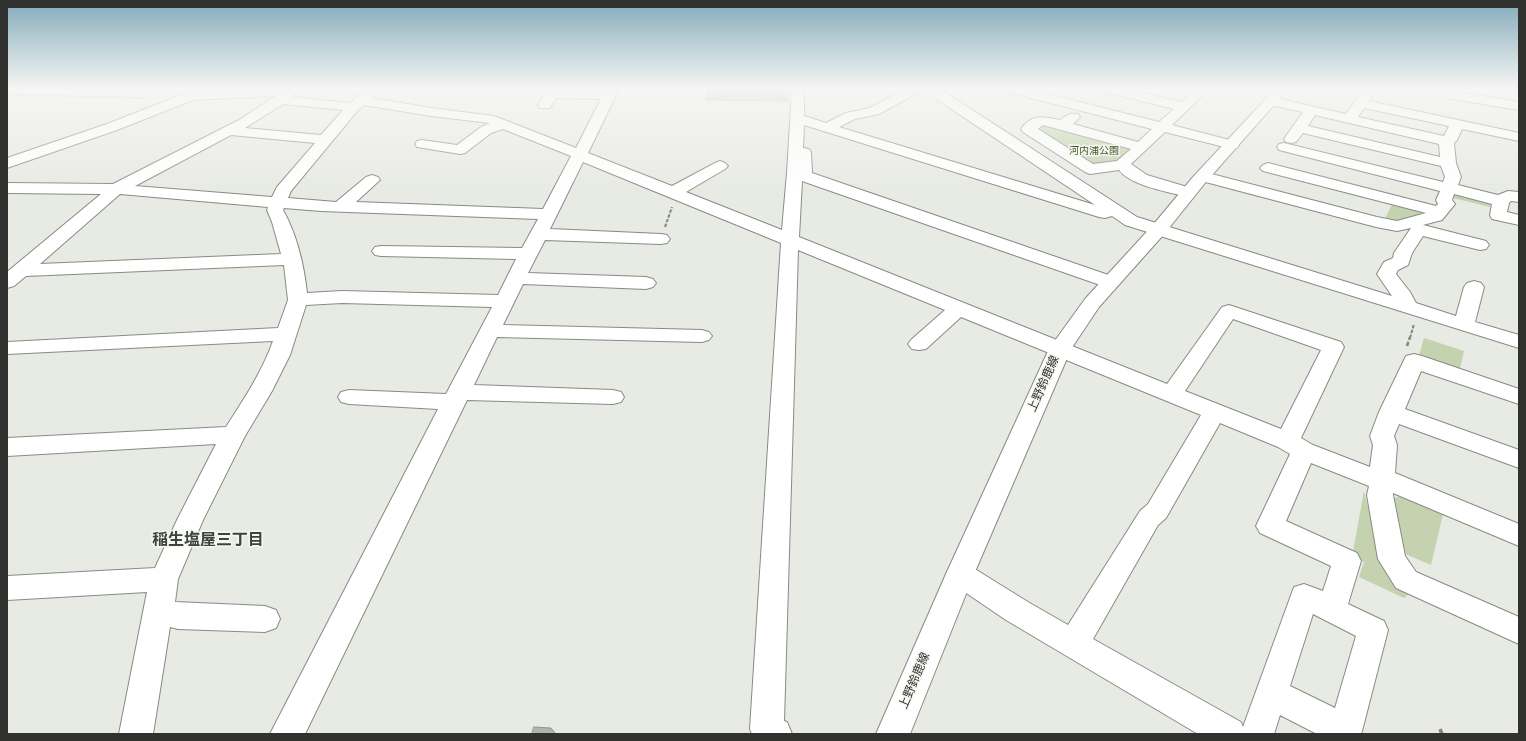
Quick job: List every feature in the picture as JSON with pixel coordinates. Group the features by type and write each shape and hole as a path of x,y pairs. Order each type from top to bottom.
{"street":[{"path":"7,163 120,124"},
{"path":"12,277 116,189 241,124"},
{"path":"136,734 164,579 190,520 233,435 261,391 279,355 298,300 297,283 292,259 281,222 275,210 277,202 283,190 340,124"},
{"path":"422,144 460,150 486,130 502,124 958,309 1215,411 1374,478 1384,479 1519,535"},
{"path":"287,734 594,124"},
{"path":"775,734 767,729 790,241 800,124"},
{"path":"800,124 804,176 1110,282"},
{"path":"814,124 1159,229 1519,342"},
{"path":"828,128 835,124"},
{"path":"983,124 1131,221"},
{"path":"1036,124 1028,129 1090,169 1124,165"},
{"path":"1056,124 1141,146"},
{"path":"1148,124 1232,144"},
{"path":"1124,165 1123,164 1141,146 1166,124"},
{"name":"上野鈴鹿線","path":"893,734 960,574 1060,350 1092,303 1159,229 1196,184 1250,124"},
{"path":"1249,189 1268,168 1302,124"},
{"path":"1370,124 1446,141 1450,140 1456,124"},
{"path":"1459,124 1519,137"},
{"path":"1299,128 1448,163"},
{"path":"229,131 326,140"},
{"path":"1124,165 1128,171 1151,181 1249,189 1345,215 1397,226 1436,216 1447,204 1444,200 1453,177 1448,163 1446,141"},
{"path":"1284,147 1501,201"},
{"path":"671,193 720,166"},
{"path":"1268,168 1440,212"},
{"path":"341,206 372,180"},
{"path":"7,188 116,189 341,206 544,224 661,239"},
{"path":"1519,197 1508,196 1501,201 1498,214 1519,220"},
{"path":"1413,309 1386,274 1391,266 1401,261 1403,253 1420,229 1480,245"},
{"path":"381,251 528,254"},
{"path":"12,277 292,259"},
{"path":"516,278 646,283"},
{"path":"1464,325 1474,288"},
{"path":"298,300 342,297 505,301"},
{"path":"919,344 958,309"},
{"path":"1172,394 1229,311 1333,347 1296,446 1270,526 1347,561 1332,609"},
{"path":"490,331 702,336"},
{"path":"7,348 287,334"},
{"path":"1519,397 1414,361 1382,436 1384,445 1382,472 1384,479 1380,495 1392,559 1406,580 1519,631"},
{"path":"348,398 613,398"},
{"path":"1073,644 1149,518 1157,511 1215,411"},
{"path":"1391,412 1519,459"},
{"path":"7,447 233,435"},
{"path":"960,574 1017,612 1229,734"},
{"path":"7,588 164,579"},
{"path":"1256,734 1304,596 1374,630 1345,731 1271,693"},
{"path":"158,611 178,616 265,619"}],"path":[{"path":"1413,309 1404,354 1414,361"},
{"path":"1440,728 1442,734"}],"green space":[{"name":"河内浦公園","path":"1041,124 1048,124 1133,148 1114,166 1091,168 1031,130"},
{"path":"1455,194 1464,194 1490,204 1490,207 1453,198"},
{"path":"1393,202 1423,210 1426,214 1398,221 1384,221"},
{"path":"1424,338 1464,351 1459,373 1418,359"},
{"path":"1364,491 1381,558 1412,592 1404,598 1359,577 1364,562 1352,557"},
{"path":"1404,495 1444,510 1431,565 1403,553 1389,500"}],"building":[{"path":"534,727 551,728 556,734 532,734"}],"district":[{"name":"稲生塩屋三丁目","path":"208,541"}]}
